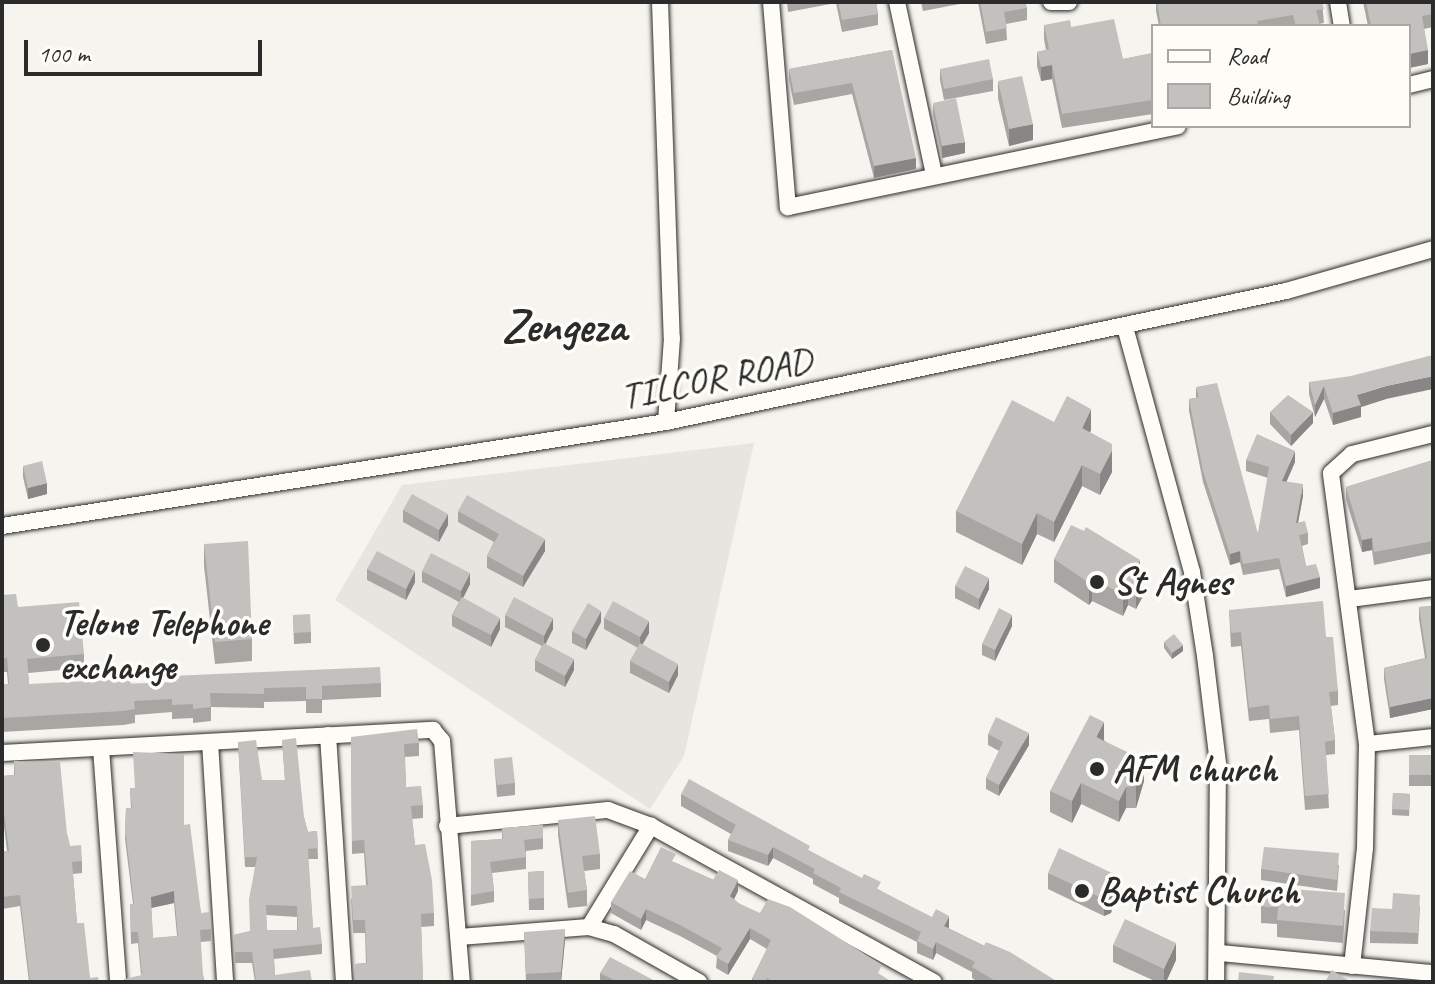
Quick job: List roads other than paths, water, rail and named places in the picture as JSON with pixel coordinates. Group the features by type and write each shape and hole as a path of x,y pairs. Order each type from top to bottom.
{"street":[{"path":"660,2 672,338 666,422"},
{"path":"771,2 788,207 1168,128"},
{"path":"897,2 934,175"},
{"path":"1051,2 1069,2"},
{"path":"1338,2 1342,24"},
{"path":"1411,84 1433,79"},
{"name":"TILCOR ROAD","path":"2,526 666,422 1286,291 1433,249"},
{"path":"1125,327 1192,572 1203,642 1218,764 1220,953 1216,982"},
{"path":"1352,966 1365,848 1367,744 1331,473 1352,454 1433,434"},
{"path":"1350,599 1433,588"},
{"path":"2,753 433,730 442,741 462,982"},
{"path":"328,735 344,982"},
{"path":"1367,744 1433,737"},
{"path":"210,742 225,982"},
{"path":"101,748 118,982"},
{"path":"447,826 608,810 651,826 934,982"},
{"path":"589,927 651,826"},
{"path":"459,937 589,927 614,934 699,982"},
{"path":"1220,953 1433,973"}],"place":[{"name":"St Agnes","path":"1097,582"},
{"name":"Telone Telephone exchange","path":"43,645"},
{"name":"AFM church","path":"1097,769"},
{"name":"Baptist Church","path":"1082,891"}],"district":[{"name":"Zengeza","path":"564,326"}]}
